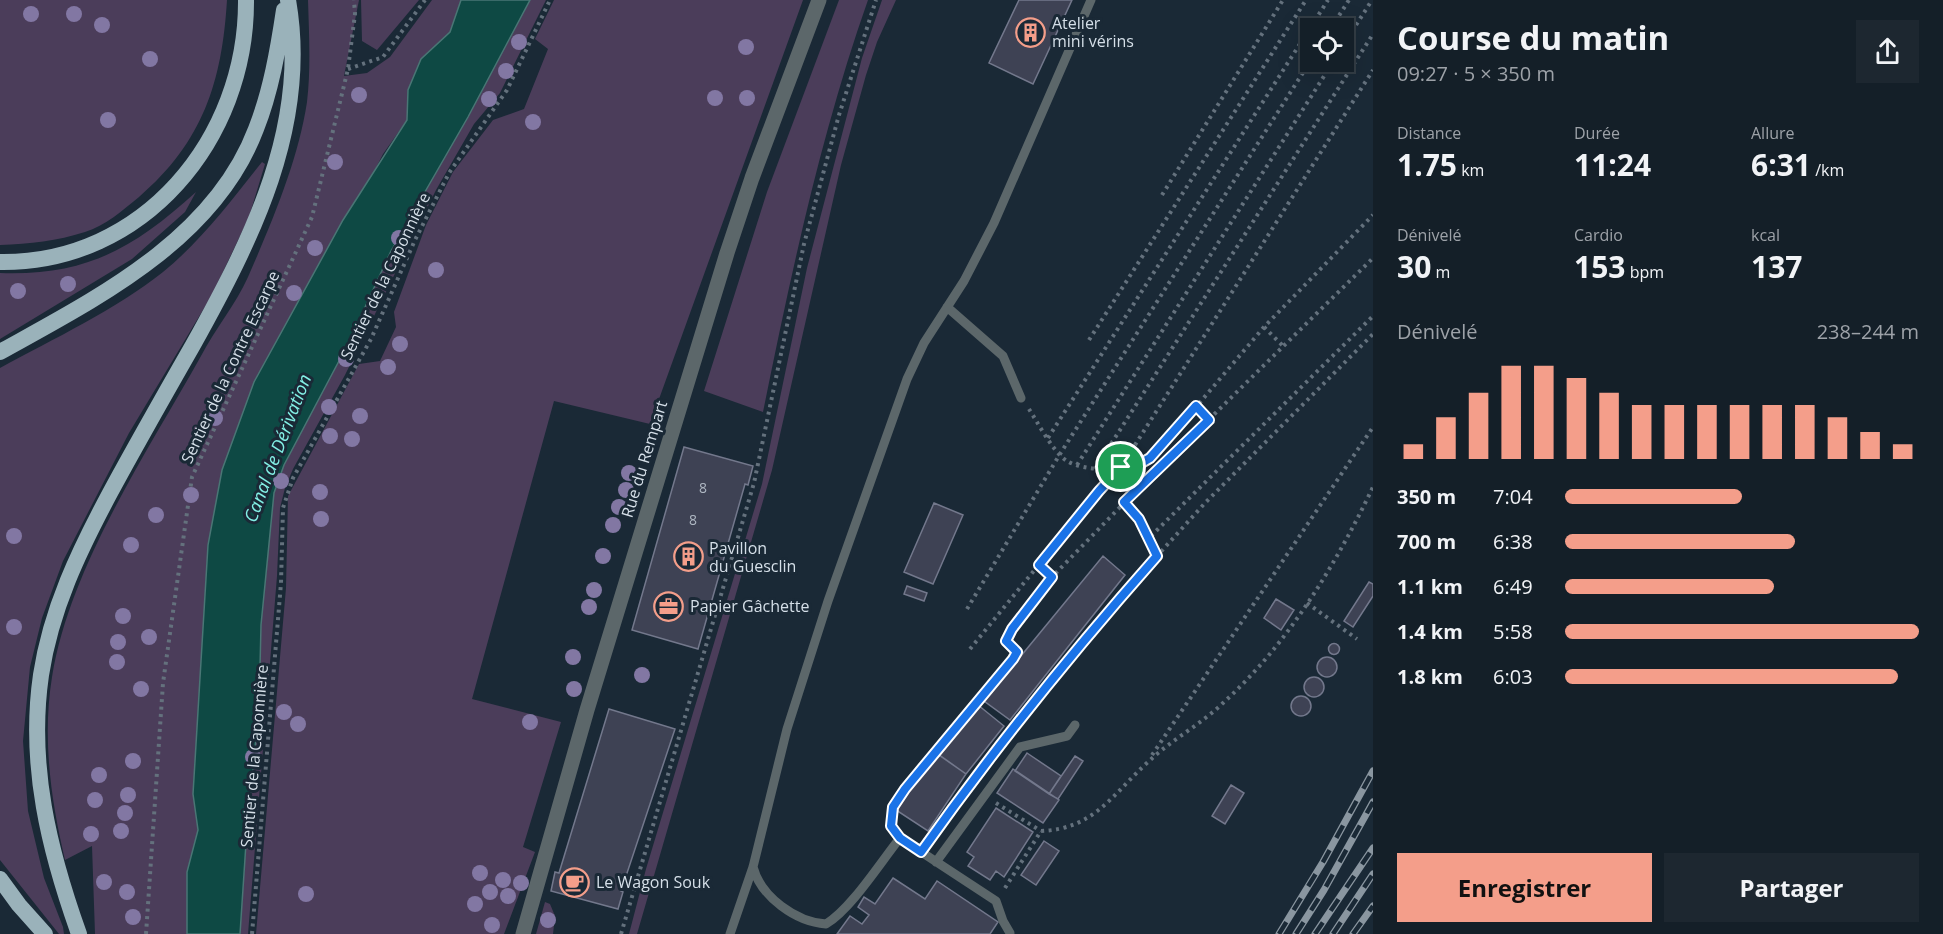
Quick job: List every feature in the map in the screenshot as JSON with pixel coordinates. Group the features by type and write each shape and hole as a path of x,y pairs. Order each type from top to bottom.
{"highway":[{"path":"0,262 26,262 53,258 103,241 155,207 179,183 200,156 217,126 233,85 242,48 246,0"},
{"path":"0,352 92,300 134,273 174,242 215,199 239,165 256,130 269,91 287,0"},
{"path":"79,934 53,856 43,813 38,775 37,724 41,675 49,634 63,591 85,540 227,284 263,206 279,155 293,75 293,39 287,0"},
{"path":"0,879 45,934"}],"street":[{"name":"Rue du Rempart","path":"523,934 587,710 727,253 752,178 819,0"}],"lane":[{"path":"730,934 753,867 787,729 828,600 907,379 924,343 964,281 994,223 1091,0"},
{"path":"947,307 1003,356 1021,398"},
{"path":"936,862 1020,747 1067,736 1075,725"},
{"path":"819,934 826,924 836,918 900,838 996,901 1010,933"},
{"path":"753,867 756,879 789,911 802,919 826,924"}],"path":[{"name":"Sentier de la Contre Escarpe","path":"146,934 163,683 192,477 312,217 348,69 355,14 354,0"},
{"path":"348,69 384,57 425,0"},
{"name":"Sentier de la Caponnière","path":"252,934 281,583 285,499 293,478 370,339 415,240 449,173 507,90 550,0"},
{"path":"621,934 754,483 804,244 839,115 876,0"},
{"path":"1162,195 1283,0"},
{"path":"1089,340 1306,0"},
{"path":"1048,438 1328,0"},
{"path":"1337,18 1349,0"},
{"path":"1354,28 1372,0"},
{"path":"1095,469 1373,34"},
{"path":"970,649 1121,467 1373,69"},
{"path":"967,609 1060,454 1303,72"},
{"path":"1077,465 1327,72"},
{"path":"1021,398 1067,461 1095,469 1138,465 1150,458 1264,327 1373,215"},
{"path":"900,838 891,826 893,807 936,750 1013,659 1017,652 1007,644 1009,635 1052,577 1124,502 1373,258"},
{"path":"1150,539 1373,316"},
{"path":"1264,327 1284,347"},
{"path":"921,852 982,766 1157,556 1205,503 1373,334"},
{"path":"1196,406 1209,420"},
{"path":"1149,761 1373,428"},
{"path":"985,795 1041,831 1074,827 1091,818 1149,761 1221,705 1271,654 1307,603 1346,540 1373,487"},
{"path":"1124,502 1139,519 1157,556"},
{"path":"1039,565 1052,577"},
{"path":"1307,603 1357,639"},
{"path":"996,901 1041,831"}],"shaded area":[{"path":"0,0 227,0 220,58 214,84 194,132 179,155 139,197 107,222 92,229 54,240 0,245"},
{"path":"308,0 359,0 344,76 367,73 390,57 432,0 461,0 450,32 421,59 408,90 407,120 383,154 222,470 208,545 193,794 198,830 187,872 187,934 95,934 92,846 65,860 52,792 48,746 49,700 61,635 75,594 113,511 243,287 275,213 291,169 307,102"},
{"path":"361,0 419,0 377,50 362,41"},
{"path":"530,0 546,0 500,93 474,124 436,190 345,375 293,469 285,488 280,508 277,576 248,934 240,934 247,828 259,709 261,625 274,493 284,465 349,342 391,251 468,117"},
{"path":"554,0 803,0 650,424 554,401 472,699 561,722 523,847 535,852 504,934 256,934 286,588 288,496 359,364 380,361 396,327 394,312 426,225 453,172 493,120 524,109 548,49 535,39"},
{"path":"839,0 868,0 836,101 808,204 763,412 704,391 767,192"},
{"path":"882,0 896,0 877,42 866,75 841,165 772,470 637,934 629,934 646,869 762,484 807,268 862,58"},
{"path":"262,162 265,164 249,217 212,295 129,433 63,561 42,618 30,667 23,741 28,811 44,878 63,927 64,934 59,934 0,860 0,368 126,299 163,272 203,233"},
{"path":"196,192 185,212 132,259 0,339 0,273 31,273 59,269 107,255 151,229"},
{"path":"545,902 550,904 555,916 553,934 536,934"}],"water":[{"name":"Canal de Dérivation","path":"461,0 530,0 468,117 391,251 349,342 284,465 274,493 261,625 259,709 247,828 240,934 187,934 187,872 198,830 193,794 208,545 222,470 254,382 343,220 407,120 408,90 421,59 450,32"}],"building":[{"name":"Atelier mini vérins","path":"1019,0 1072,0 1033,84 989,63"},
{"name":"Pavillon du Guesclin","path":"684,447 753,466 748,485 745,484 698,649 632,630"},
{"path":"934,503 963,515 933,584 904,572"},
{"path":"1103,556 1125,575 1010,720 984,701"},
{"path":"1369,582 1373,584 1373,596 1353,627 1344,621"},
{"path":"907,586 927,593 924,601 904,594"},
{"path":"1276,599 1294,610 1281,630 1264,618"},
{"path":"1334,643 1340,649 1334,655 1328,649"},
{"path":"1327,657 1334,660 1337,667 1334,674 1327,677 1320,674 1317,667 1320,660"},
{"path":"1314,677 1321,680 1324,687 1321,694 1314,697 1307,694 1304,687 1307,680"},
{"path":"1301,696 1308,699 1311,706 1308,713 1301,716 1294,713 1291,706 1294,699"},
{"path":"978,705 1004,726 966,774 938,754"},
{"path":"609,709 675,729 621,891 623,892 618,909 551,891 555,872 559,873"},
{"path":"936,753 966,774 928,831 896,810"},
{"path":"1027,753 1061,776 1049,794 1015,771"},
{"path":"1075,756 1083,761 1058,799 1049,794"},
{"path":"1013,769 1059,800 1043,823 997,793"},
{"path":"1231,785 1244,793 1225,824 1212,816"},
{"path":"996,808 1033,832 1004,877 996,871 990,880 968,866 974,857 967,852"},
{"path":"1044,841 1059,851 1036,885 1021,875"},
{"path":"893,878 925,899 937,881 998,922 990,934 837,934 850,916 862,924 869,915 858,907 864,897 875,904"}],"railway":[{"path":"1279,934 1323,862 1373,771"},
{"path":"1296,934 1324,890 1373,802"},
{"path":"1315,934 1373,848"},
{"path":"1333,934 1373,874"},
{"path":"1353,934 1373,906"}],"place":[{"name":"Atelier mini vérins","path":"1031,32"},
{"name":"Pavillon du Guesclin","path":"688,557"},
{"name":"Papier Gâchette","path":"669,606"},
{"name":"Le Wagon Souk","path":"575,882"}],"route":[{"path":"1196,406 1209,420 1124,502 1139,519 1157,556 982,766 921,852 900,838 891,826 893,807 936,750 1013,659 1017,652 1006,641 1012,629 1052,577 1039,565 1121,467 1144,463 1162,447 1196,406"}]}
